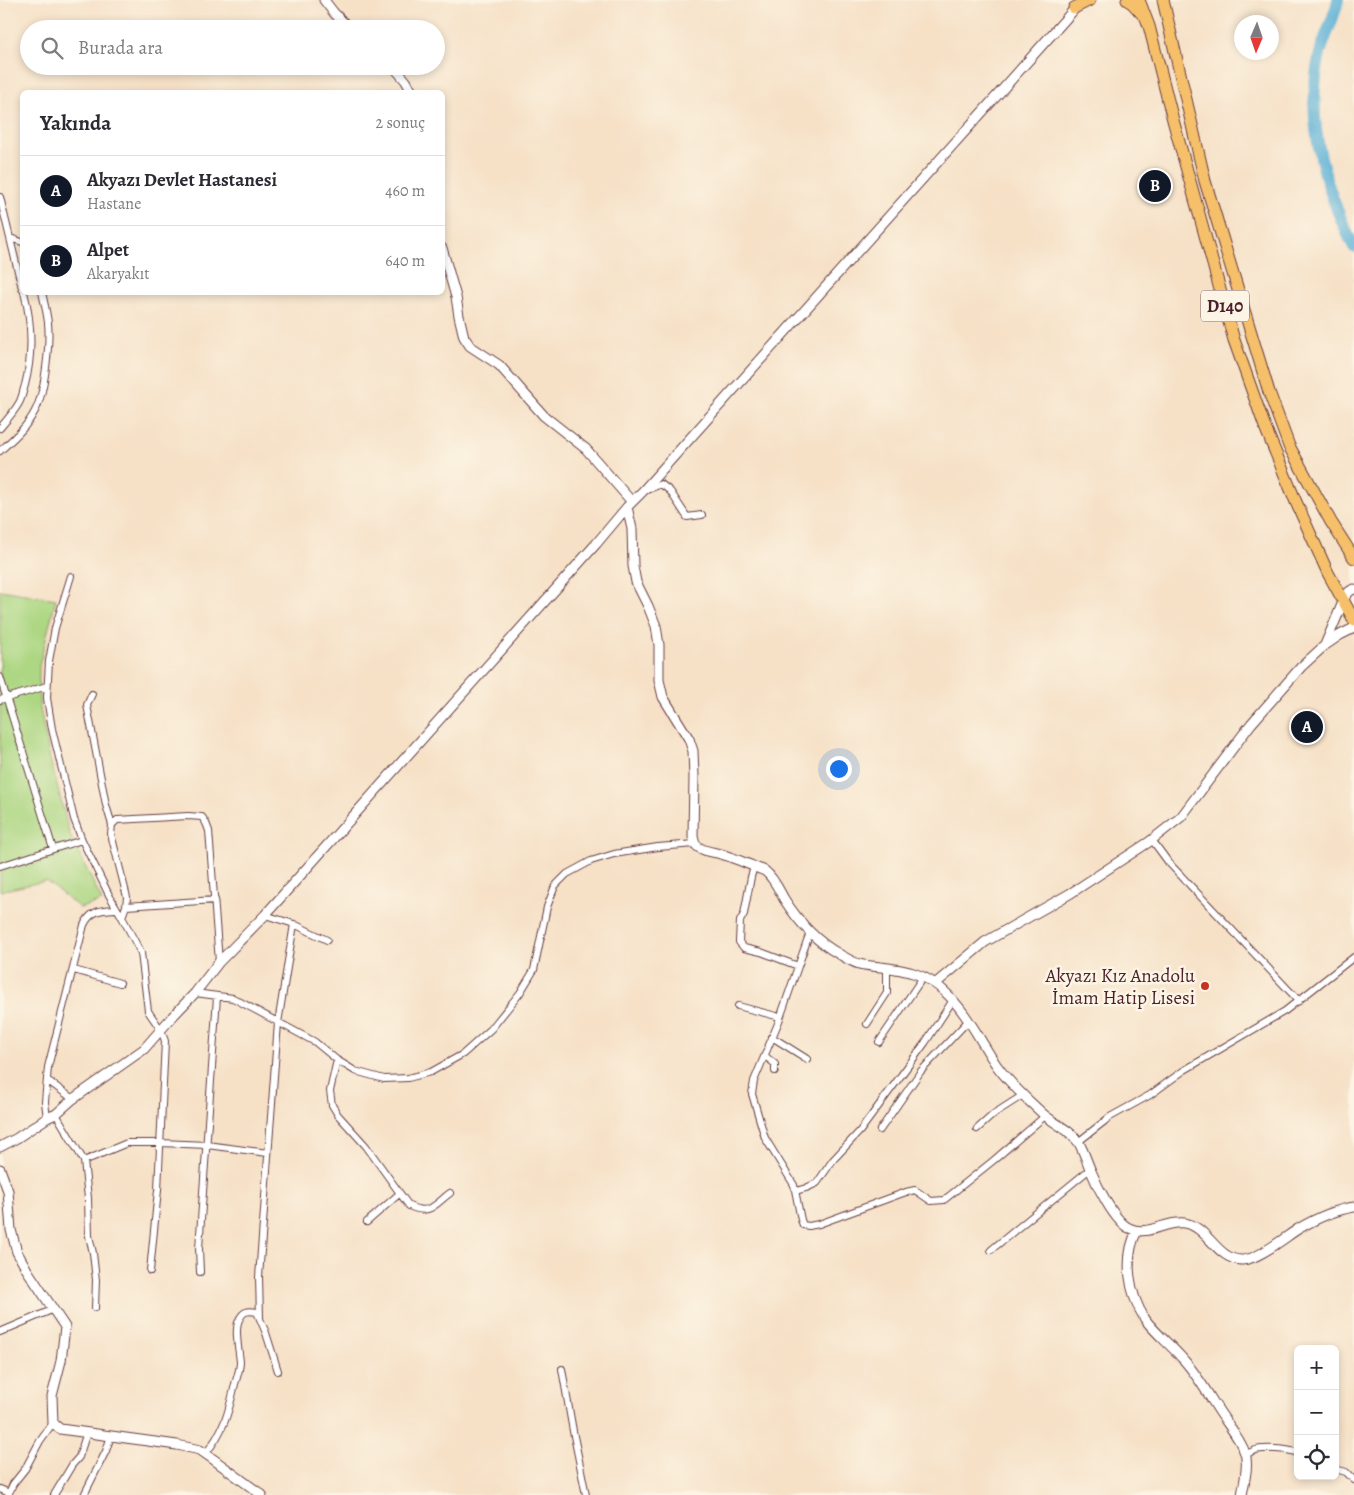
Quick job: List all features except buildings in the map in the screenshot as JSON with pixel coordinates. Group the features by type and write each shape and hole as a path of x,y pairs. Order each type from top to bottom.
{"highway":[{"path":"1078,3 1090,0"},
{"path":"1127,0 1142,13 1149,26"},
{"name":"D140","path":"1140,0 1149,26 1234,340 1265,427 1328,574 1354,620"},
{"name":"D140","path":"1163,0 1205,181 1269,392 1289,446 1331,522 1354,558"}],"street":[{"path":"324,0 341,20"},
{"path":"0,1147 56,1114 73,1099 144,1049 196,993 219,962 265,915 1078,3"},
{"path":"401,75 411,90"},
{"path":"0,197 20,280"},
{"path":"10,238 20,241"},
{"path":"445,258 456,297 464,337 470,346 499,365 544,416 586,449 630,504 632,566 636,582 656,626 659,644 659,680 663,697 689,739 692,751 694,778 693,837 695,844"},
{"path":"0,428 20,402 27,375 30,352 30,325 25,295"},
{"path":"0,451 25,426 36,409 44,378 48,343 48,323 43,295"},
{"path":"642,492 660,484 670,492 686,517 702,515"},
{"path":"71,576 55,628 49,661 47,698 52,729 74,819 82,840 141,953 148,1011 161,1030 165,1041 161,1143 150,1272"},
{"path":"1324,646 1346,596 1350,590 1354,589"},
{"path":"935,984 985,942 1071,892 1152,840 1181,817 1251,724 1301,667 1340,634 1354,628"},
{"path":"0,677 3,700 53,849"},
{"path":"3,700 47,686"},
{"path":"92,694 87,705 106,806 112,825 111,834 127,897 122,917"},
{"path":"112,825 117,820 188,816 202,818 206,823 209,831 219,962"},
{"path":"0,866 82,840"},
{"path":"1152,840 1169,863 1299,1001"},
{"path":"196,993 233,998 315,1042 337,1060 355,1071 384,1079 408,1078 431,1072 464,1054 491,1029 520,993 534,970 546,907 555,886 567,874 591,861 614,854 658,847 695,844 701,848 724,854 764,870 772,878 797,917 810,932 837,953 860,964 910,971 944,990 968,1020 996,1065 1014,1089 1023,1095 1044,1116 1068,1131 1078,1142 1090,1169 1117,1218 1126,1227 1137,1231 1149,1231 1163,1225 1185,1224 1196,1228 1207,1236 1222,1252 1232,1258 1241,1260 1248,1259 1265,1251 1299,1229 1337,1210 1354,1207"},
{"path":"754,867 744,914 740,920 739,942 744,948 761,952 798,966"},
{"path":"126,906 215,900"},
{"path":"47,1118 45,1102 48,1067 84,925 88,917 95,913 105,910 117,910"},
{"path":"265,915 294,924 327,940"},
{"path":"260,1318 259,1277 278,1023 294,924"},
{"path":"810,932 780,1017 754,1081 752,1094 765,1138 794,1185 801,1220 804,1225 809,1226 915,1190 931,1201 944,1200 994,1160 1044,1116"},
{"path":"1078,1142 1110,1117 1150,1095 1184,1071 1285,1011 1354,957"},
{"path":"867,1024 887,993 887,968"},
{"path":"74,970 120,983"},
{"path":"879,1042 923,977"},
{"path":"200,1272 199,1248 217,997"},
{"path":"796,1191 817,1182 833,1160 860,1131 925,1043 953,1000"},
{"path":"738,1006 780,1017"},
{"path":"880,1130 921,1071 968,1020"},
{"path":"772,1037 807,1059"},
{"path":"765,1056 775,1064 776,1071"},
{"path":"337,1060 330,1091 332,1105 366,1146 409,1206 423,1210 433,1208 450,1193"},
{"path":"47,1080 73,1099"},
{"path":"977,1129 995,1113 1023,1095"},
{"path":"56,1114 84,1161 88,1198 89,1236 96,1280 95,1308"},
{"path":"84,1161 127,1142 207,1145 268,1153"},
{"path":"0,1169 8,1191 11,1230 17,1252 65,1327 61,1361 52,1396 53,1423 13,1484 9,1494 0,1489"},
{"path":"991,1250 1090,1169"},
{"path":"367,1222 399,1194"},
{"path":"1137,1231 1129,1260 1131,1284 1136,1300 1146,1320 1198,1377 1211,1400 1240,1442 1246,1455 1242,1495"},
{"path":"0,1332 54,1309"},
{"path":"205,1454 215,1442 224,1426 234,1390 240,1364 237,1338 238,1321 244,1312 250,1310 257,1312 278,1371"},
{"path":"562,1369 586,1495"},
{"path":"53,1423 60,1429 177,1445 200,1450 262,1495"},
{"path":"54,1495 79,1457 87,1432"},
{"path":"84,1495 106,1451 111,1436"},
{"path":"1246,1455 1253,1451 1266,1450 1294,1452"},
{"path":"1339,1470 1346,1472 1354,1480"}],"green space":[{"path":"0,590 56,599 39,666 39,703 50,759 70,835 102,901 80,908 46,881 0,891"}],"waterway":[{"path":"1338,0 1319,58 1315,82 1314,107 1316,131 1326,179 1354,247"}],"place":[{"name":"Alpet","path":"1155,186"},
{"name":"Akyazı Devlet Hastanesi","path":"1307,727"},
{"name":"Akyazı Kız Anadolu İmam Hatip Lisesi","path":"1205,986"}]}
